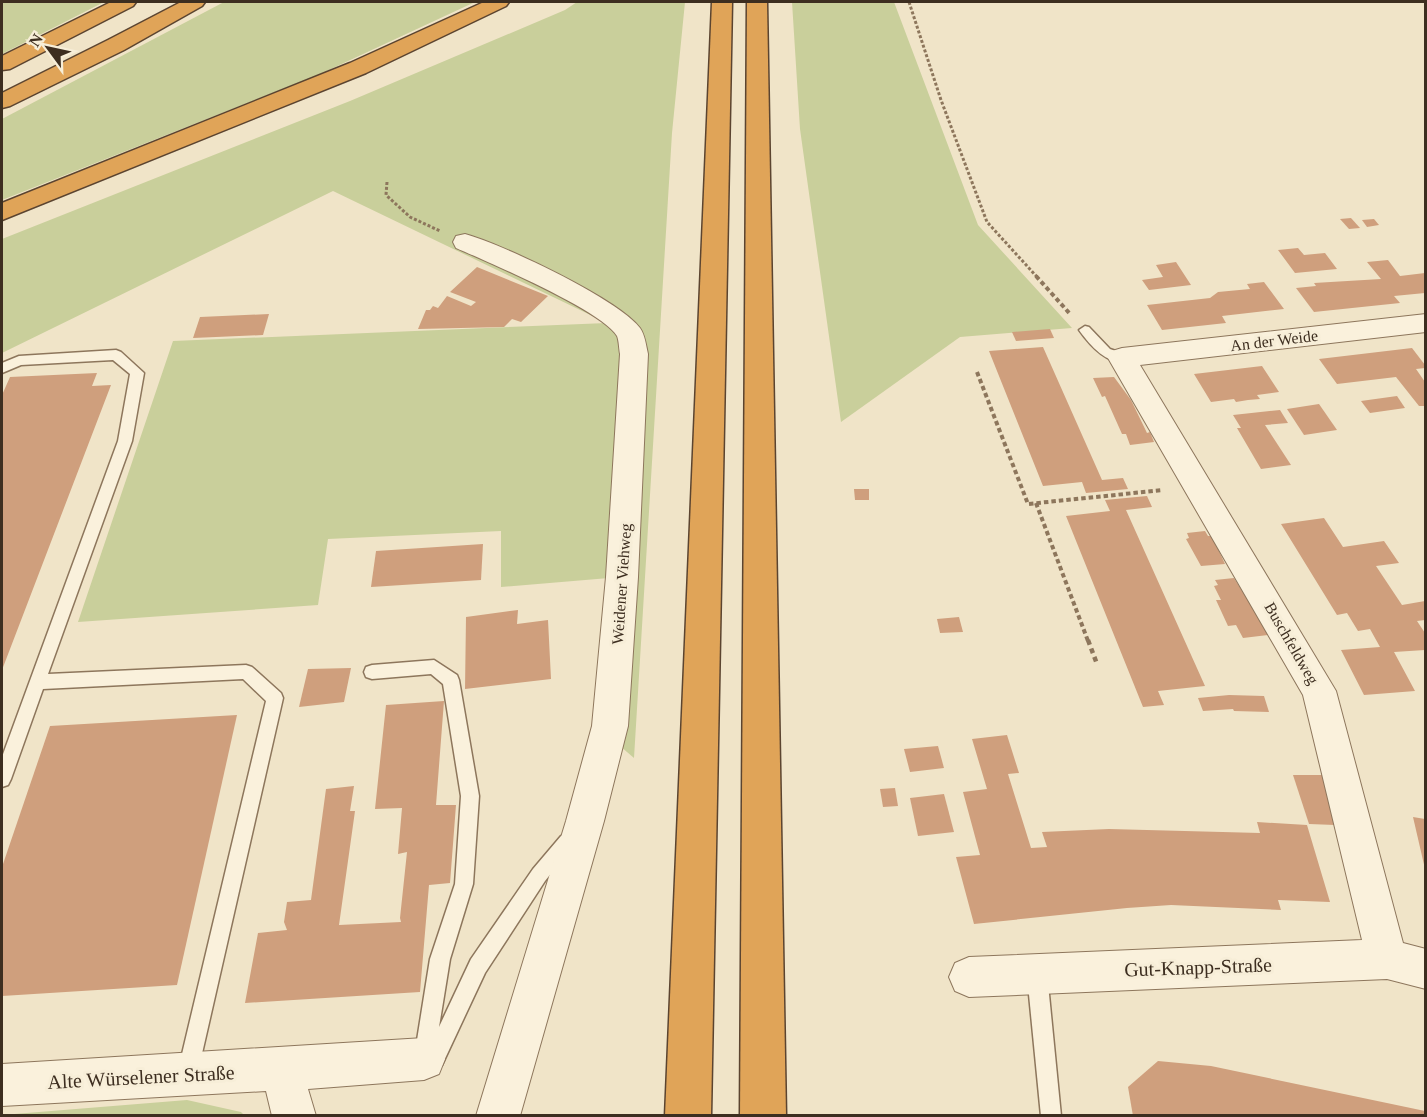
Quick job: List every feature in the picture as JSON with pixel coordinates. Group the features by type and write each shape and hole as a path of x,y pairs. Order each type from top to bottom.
{"highway":[{"path":"2,64 126,2"},
{"path":"2,102 116,45 195,2"},
{"path":"2,212 358,68 500,2"},
{"path":"688,1116 722,2"},
{"path":"758,2 763,1116"}],"street":[{"name":"Weidener Viehweg","path":"465,242 553,282 615,318 630,334 634,354 622,577 610,726 585,821 498,1116"},
{"name":"An der Weide","path":"1122,357 1425,322"},
{"name":"Buschfeldweg","path":"1122,357 1319,690 1387,959"},
{"name":"Gut-Knapp-Straße","path":"969,977 1387,959 1425,969"},
{"name":"Alte Würselener Straße","path":"2,1085 424,1059"},
{"path":"281,1068 294,1116"}],"lane":[{"path":"1085,330 1105,352 1122,357"},
{"path":"2,368 19,361 116,355 138,373 125,441 2,779"},
{"path":"372,672 434,667 451,680 470,796 464,884 440,959 424,1059 435,1058 478,966 539,875 585,821"},
{"path":"37,682 246,672 275,698 187,1073"},
{"path":"1037,974 1051,1116"}],"path":[{"path":"909,2 941,100 987,222 1085,330"},
{"path":"387,183 386,195 410,217 465,242"},
{"path":"977,372 1028,504 1200,487"},
{"path":"1036,503 1098,664"}],"green space":[{"path":"2,2 104,2 2,54"},
{"path":"224,2 475,2 318,75 2,200 2,119"},
{"path":"577,2 685,2 672,133 634,758 599,728 609,578 501,587 501,531 328,539 318,605 78,622 173,341 607,323 333,191 2,353 2,239 350,101 565,10"},
{"path":"792,2 894,2 978,225 1072,328 960,337 841,422 800,129"},
{"path":"187,1100 241,1112 244,1115 2,1115"}],"building":[{"path":"1351,218 1360,228 1349,229 1340,219"},
{"path":"1374,219 1379,225 1367,227 1362,220"},
{"path":"1298,248 1304,255 1325,253 1337,269 1295,273 1278,250"},
{"path":"1388,260 1400,276 1425,273 1425,293 1394,296 1400,303 1314,312 1296,288 1316,286 1314,283 1381,279 1367,262"},
{"path":"1176,262 1191,285 1149,290 1142,280 1163,277 1156,265"},
{"path":"477,267 548,296 521,322 512,319 504,327 418,329 426,310 430,310 433,306 438,308 447,296 471,306 476,302 450,292"},
{"path":"1264,282 1284,309 1222,316 1226,323 1162,330 1147,305 1210,298 1218,292 1250,289 1247,284"},
{"path":"269,314 263,335 193,338 200,317"},
{"path":"1050,329 1054,338 1016,341 1012,332"},
{"path":"1043,347 1102,480 1123,478 1128,489 1086,493 1082,482 1043,486 989,351"},
{"path":"1412,348 1425,365 1425,368 1416,369 1425,382 1425,406 1419,406 1396,377 1337,384 1319,359"},
{"path":"1262,366 1279,392 1257,395 1260,399 1236,402 1234,399 1211,402 1194,374"},
{"path":"97,373 92,386 111,385 2,670 2,395 10,377"},
{"path":"1114,377 1131,400 1147,433 1150,432 1154,442 1130,445 1126,434 1122,434 1105,396 1102,397 1093,378"},
{"path":"1397,396 1405,408 1370,413 1361,401"},
{"path":"1319,404 1337,430 1304,435 1287,409"},
{"path":"1280,410 1288,423 1265,425 1291,465 1261,469 1237,428 1241,428 1233,415"},
{"path":"854,489 869,489 869,500 855,500"},
{"path":"1147,496 1152,507 1126,510 1205,686 1158,691 1164,705 1143,707 1066,516 1110,511 1105,500"},
{"path":"1324,518 1343,547 1384,541 1399,563 1376,566 1402,605 1425,601 1425,620 1417,621 1425,633 1425,650 1394,652 1415,691 1364,695 1341,650 1380,647 1370,629 1358,631 1347,613 1337,615 1281,524"},
{"path":"1205,531 1208,536 1212,536 1225,564 1201,566 1186,539 1189,538 1187,533"},
{"path":"483,544 481,580 371,587 376,551"},
{"path":"1234,578 1246,597 1249,597 1268,635 1243,638 1236,625 1228,626 1216,600 1221,600 1214,586 1218,585 1215,580"},
{"path":"518,610 517,624 548,620 551,679 465,689 466,617"},
{"path":"959,617 963,632 940,633 937,619"},
{"path":"351,668 344,702 299,707 308,669"},
{"path":"1229,695 1264,696 1269,712 1234,711 1233,709 1203,711 1198,698"},
{"path":"444,701 436,805 456,805 450,883 429,885 420,992 245,1003 258,933 287,930 284,922 287,902 311,900 326,789 354,786 350,811 355,811 339,925 401,922 407,852 398,854 402,808 375,809 386,705"},
{"path":"237,715 177,985 2,996 2,867 50,726"},
{"path":"1007,735 1019,773 1008,774 1031,848 1047,847 1042,832 1109,829 1260,833 1257,822 1307,825 1330,902 1278,900 1281,910 1171,905 974,924 956,857 980,855 963,792 987,789 972,739"},
{"path":"938,746 944,768 910,772 904,749"},
{"path":"1293,775 1323,775 1335,825 1309,824"},
{"path":"895,788 898,806 883,807 880,789"},
{"path":"944,794 954,832 918,836 910,798"},
{"path":"1413,817 1425,819 1425,869"},
{"path":"1158,1061 1211,1066 1425,1111 1425,1116 1133,1116 1128,1087"}]}
